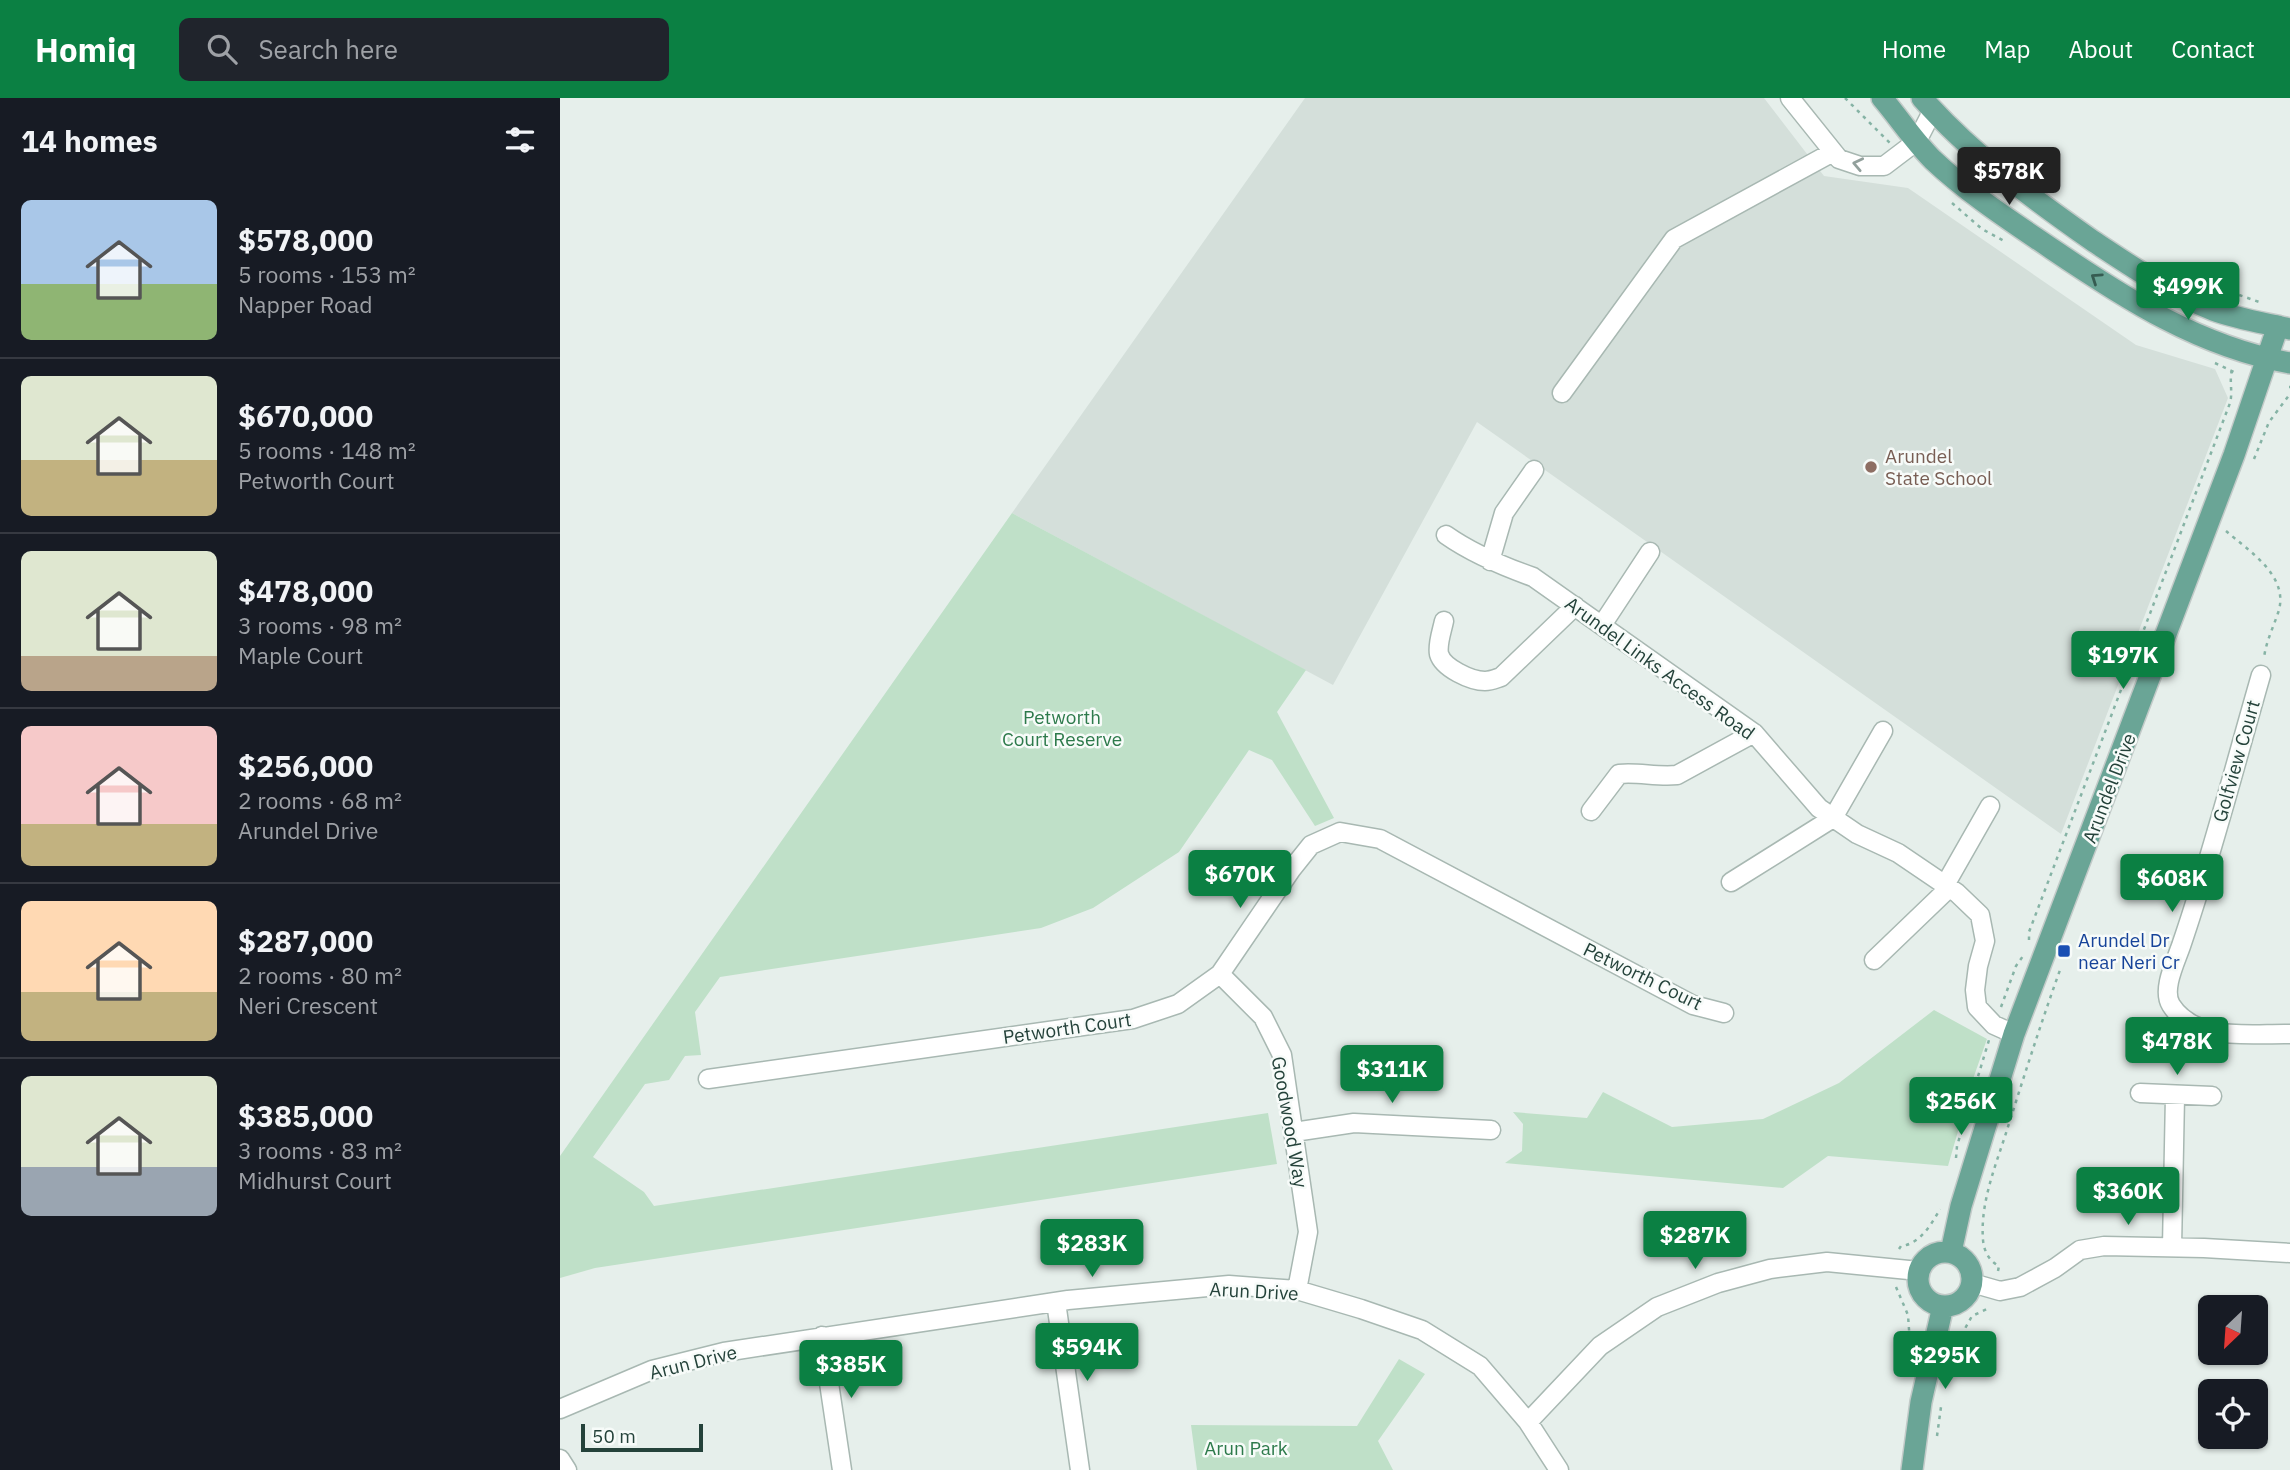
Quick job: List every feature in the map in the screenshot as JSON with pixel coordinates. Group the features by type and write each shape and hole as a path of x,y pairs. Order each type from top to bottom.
{"main road":[{"path":"1882,98 1932,159 1986,204 2128,300 2179,327 2224,346 2290,363"},
{"path":"1927,104 1975,151 2017,186 2121,260 2172,291 2212,309 2284,328"},
{"name":"Arundel Drive","path":"1951,1252 1961,1206 2014,1034 2211,518 2268,359 2284,328"},
{"path":"1951,1252 1961,1256 1972,1273 1969,1293 1962,1301 1953,1305 1934,1303 1920,1290 1919,1271 1932,1255 1951,1252"},
{"path":"1912,1470 1922,1402 1943,1306"}],"street":[{"path":"1790,98 1839,159 1860,166 1884,166 1917,141 1927,104"},
{"path":"1562,393 1674,239 1833,152"},
{"path":"1490,561 1504,513 1534,470"},
{"name":"Arundel Links Access Road","path":"1446,535 1490,561 1533,577 1754,733 1819,808 1857,834 1898,853 1947,887 1980,915 1985,941 1975,990 1977,1007 1994,1025"},
{"path":"1602,625 1650,552"},
{"path":"1444,621 1439,643 1442,661 1477,680 1489,682 1501,677 1575,606"},
{"name":"Golfview Court","path":"2261,675 2195,906 2169,983 2169,1002 2183,1020 2197,1027 2217,1032 2290,1034"},
{"path":"1731,882 1833,818 1883,731"},
{"path":"1591,811 1619,774 1677,775 1754,733"},
{"path":"1874,960 1947,887 1990,806"},
{"name":"Petworth Court","path":"708,1079 1133,1019 1178,1004 1220,974 1311,845 1340,832 1380,839 1693,1005 1724,1013"},
{"name":"Goodwood Way","path":"1220,974 1263,1017 1282,1055 1308,1232 1297,1290"},
{"path":"1994,1025 2014,1034"},
{"path":"2140,1093 2212,1096"},
{"path":"2172,1247 2175,1096"},
{"path":"1294,1132 1354,1123 1491,1130"},
{"path":"1972,1283 2000,1291 2020,1287 2055,1268 2080,1250 2104,1246 2290,1253"},
{"path":"1528,1422 1600,1346 1657,1307 1718,1283 1770,1269 1828,1262 1919,1271"},
{"name":"Arun Drive","path":"560,1409 652,1370 724,1352 822,1336 1056,1302 1229,1286 1297,1290 1422,1330 1480,1366 1528,1422 1559,1470"},
{"path":"1056,1302 1080,1470"},
{"path":"822,1336 842,1470"},
{"path":"560,1459 567,1470"}],"path":[{"path":"2202,282 2271,306"},
{"path":"1956,1160 1957,1146 1994,1025 2016,966 2024,954 2029,932 2230,403 2233,392 2230,376 2232,370"},
{"path":"2251,467 2269,422 2290,394"},
{"path":"2211,518 2267,567 2278,586 2280,607 2265,650 2261,675"},
{"path":"1998,1271 1998,1266 1985,1252 1983,1240 1983,1214 1988,1190 2035,1038 2063,961"},
{"path":"1899,1249 1918,1240 1943,1204"},
{"path":"1896,1284 1908,1315 1910,1365"},
{"path":"1952,1352 1972,1316 1987,1309"}],"shaded area":[{"name":"Arundel State School","path":"1305,98 1764,98 1824,176 1908,188 2136,345 2215,369 2228,398 2061,834 1477,422 1333,685 1012,513"}],"green space":[{"name":"Petworth Court Reserve","path":"1012,513 1306,670 1277,712 1334,818 1315,826 1272,760 1249,750 1179,852 1093,908 1041,928 720,977 695,1012 701,1055 685,1056 669,1080 645,1084 593,1157 644,1192 654,1206 1268,1113 1277,1164 595,1268 560,1278 560,1156"},
{"path":"1934,1010 1987,1039 1948,1166 1828,1156 1783,1188 1505,1163 1522,1151 1523,1124 1513,1112 1587,1118 1603,1092 1672,1127 1763,1119 1839,1083"},
{"name":"Arun Park","path":"1399,1359 1425,1374 1378,1441 1393,1470 1197,1470 1191,1425 1357,1426"}],"place":[{"name":"Arundel State School","path":"1871,467"},
{"name":"Arundel Dr near Neri Cr","path":"2064,951"}]}
